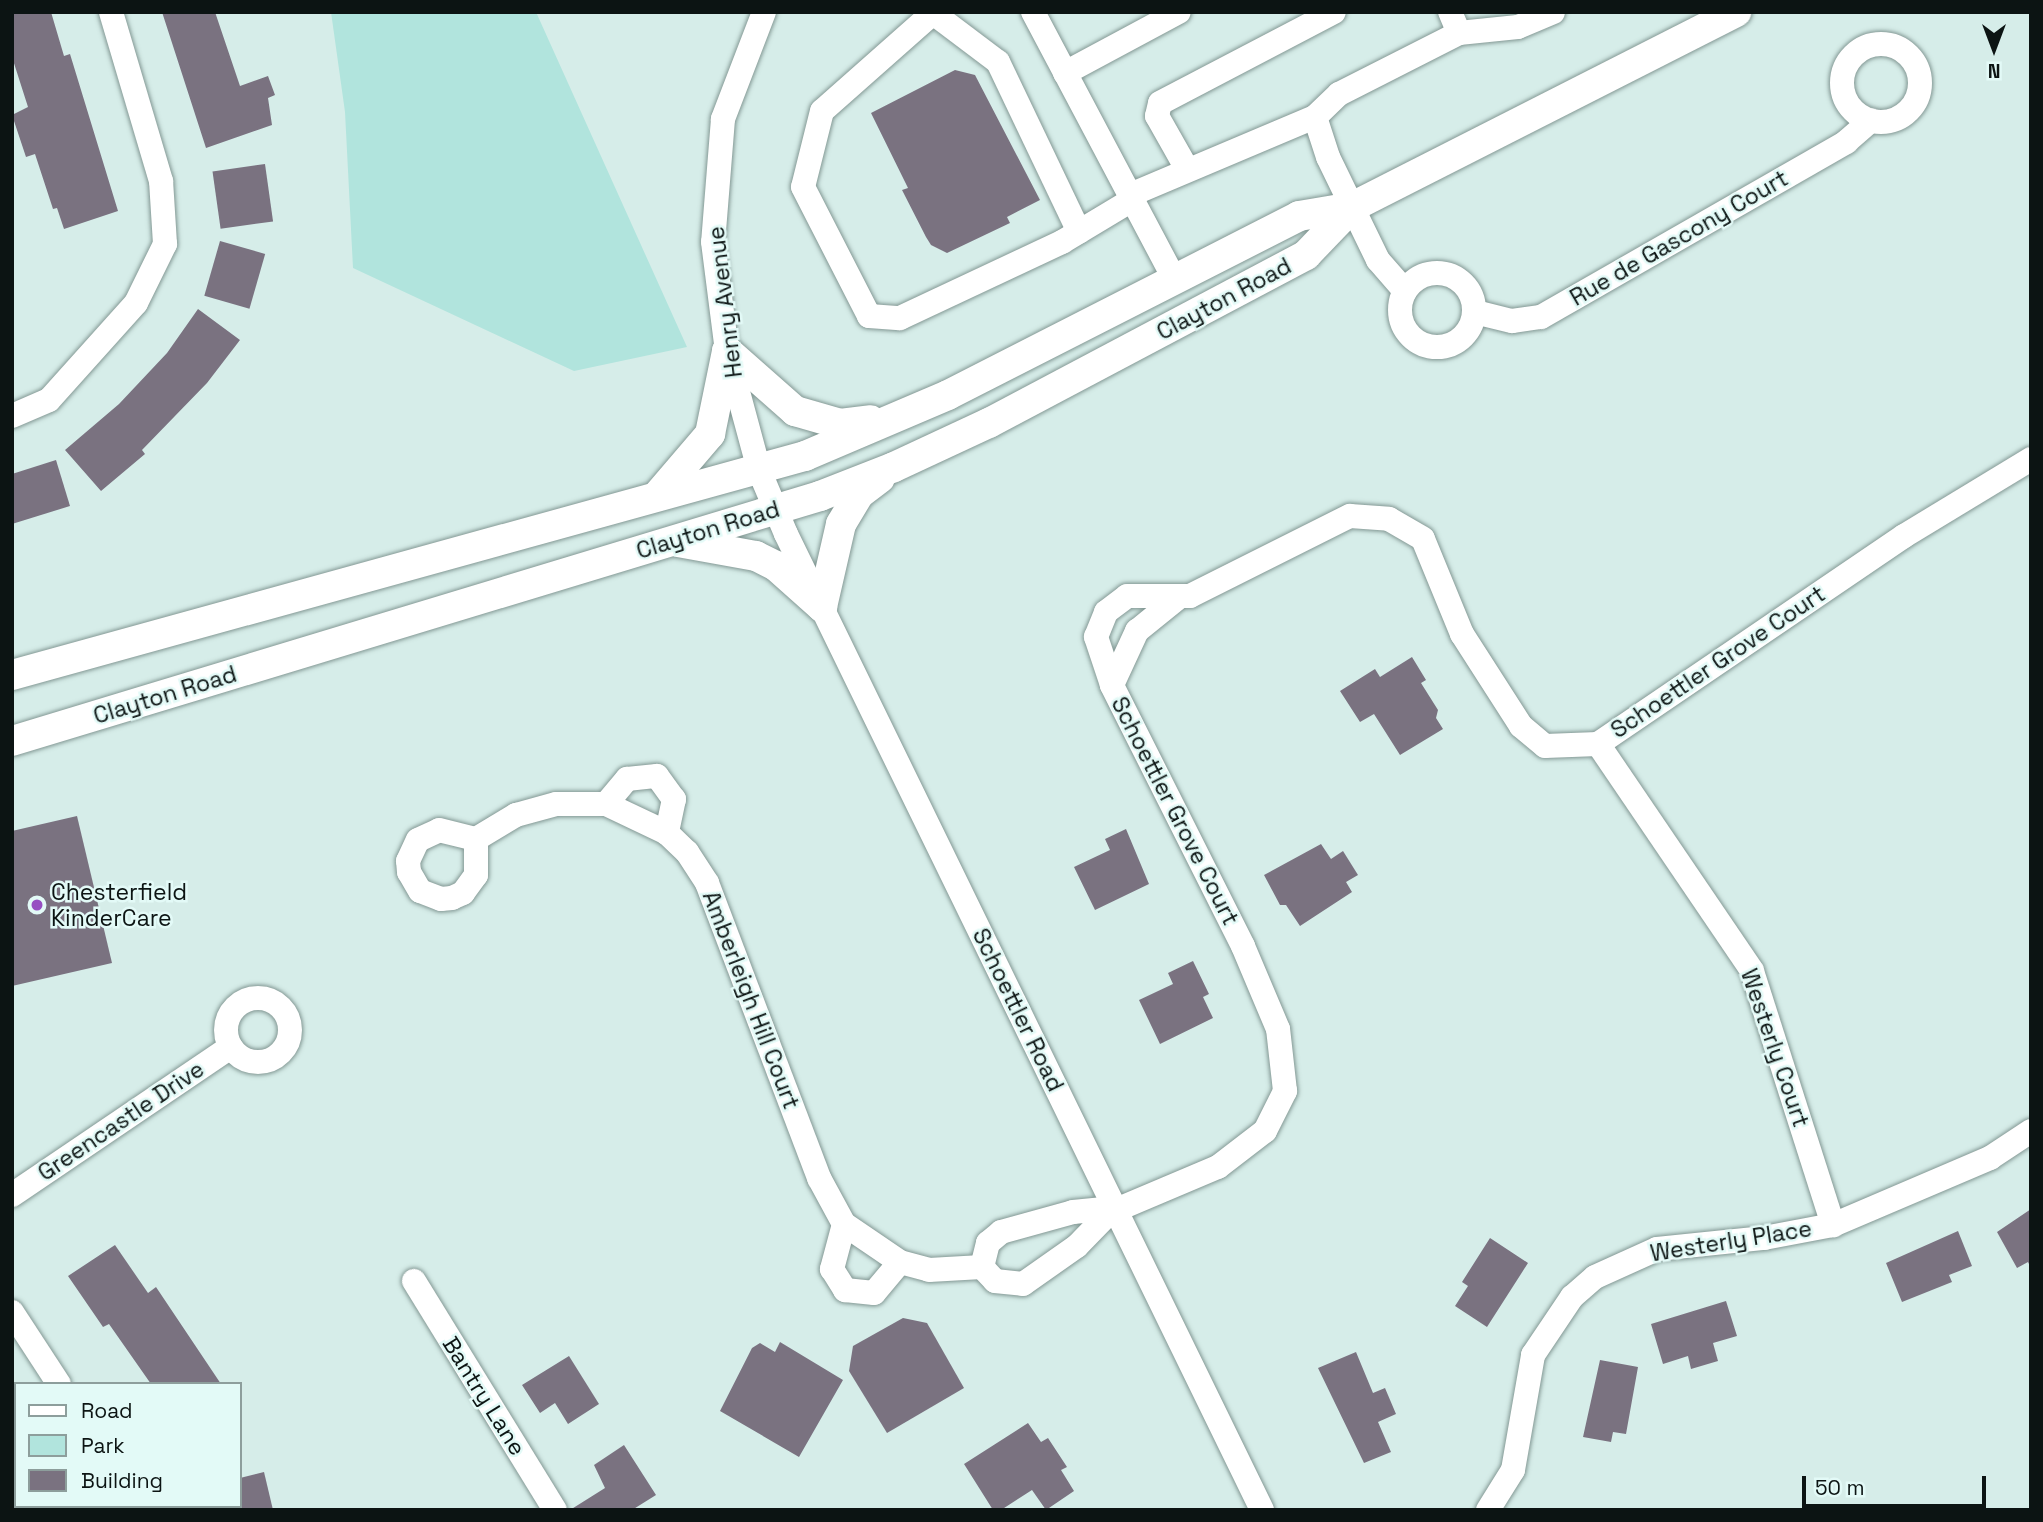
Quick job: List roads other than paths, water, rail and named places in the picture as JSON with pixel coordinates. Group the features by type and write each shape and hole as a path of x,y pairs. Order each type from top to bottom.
{"main road":[{"name":"Clayton Road","path":"12,675 759,470 894,421 1299,216 1352,206 1736,12"},
{"name":"Clayton Road","path":"12,741 774,510 894,467 989,423 1306,255 1352,206"},
{"path":"657,496 710,434 727,351 795,411 840,424 894,421"},
{"path":"671,541 756,556 776,566 822,607 841,524 859,494 894,467"}],"street":[{"path":"12,416 49,400 136,303 165,244 161,181 111,12"},
{"name":"Henry Avenue","path":"764,12 723,119 716,175 713,242 727,351 759,470 774,510"},
{"path":"1033,12 1175,280"},
{"path":"1065,73 1179,12"},
{"path":"1187,169 1157,116 1160,103 1334,12"},
{"path":"1079,232 998,62 934,13 822,111 803,187 869,316 900,318 1079,232 1131,197 1187,169 1315,117 1339,94 1455,22 1518,27 1553,12"},
{"path":"1315,117 1378,260 1405,291"},
{"name":"Rue de Gascony Court","path":"1475,312 1512,321 1541,317 1834,149 1871,120"},
{"path":"1449,274 1468,288 1475,312 1466,335 1445,347 1433,347 1421,344 1403,327 1400,303 1405,291 1424,275 1449,274"},
{"name":"Schoettler Grove Court","path":"1115,1209 1218,1167 1265,1131 1285,1091 1278,1029 1243,946 1112,685 1096,637 1107,612 1127,596 1190,596 1350,516 1389,519 1423,539 1462,634 1521,726 1545,746 1598,744 1904,536 2031,459"},
{"name":"Schoettler Road","path":"774,510 1262,1510"},
{"name":"Schoettler Grove Court","path":"1112,685 1137,631 1180,596"},
{"name":"Westerly Court","path":"1598,744 1752,971 1833,1224"},
{"path":"606,804 626,779 657,776 674,799 667,833"},
{"name":"Amberleigh Hill Court","path":"476,839 516,815 556,804 606,804 667,833 687,852 707,883 819,1178 844,1224 900,1262 929,1270 982,1267"},
{"name":"Greencastle Drive","path":"12,1195 231,1047"},
{"name":"Westerly Place","path":"1488,1510 1513,1470 1533,1355 1572,1297 1595,1277 1657,1250 1764,1238 1833,1224 1990,1158 2031,1131"},
{"path":"1115,1209 1077,1246 1023,1284 995,1281 982,1267 988,1243 1001,1232 1073,1212 1115,1209"},
{"path":"844,1224 832,1269 845,1290 874,1293 900,1262"},
{"name":"Bantry Lane","path":"414,1281 555,1510"},
{"path":"12,1312 58,1382"}],"place":[{"name":"Chesterfield KinderCare","path":"37,905"}]}
